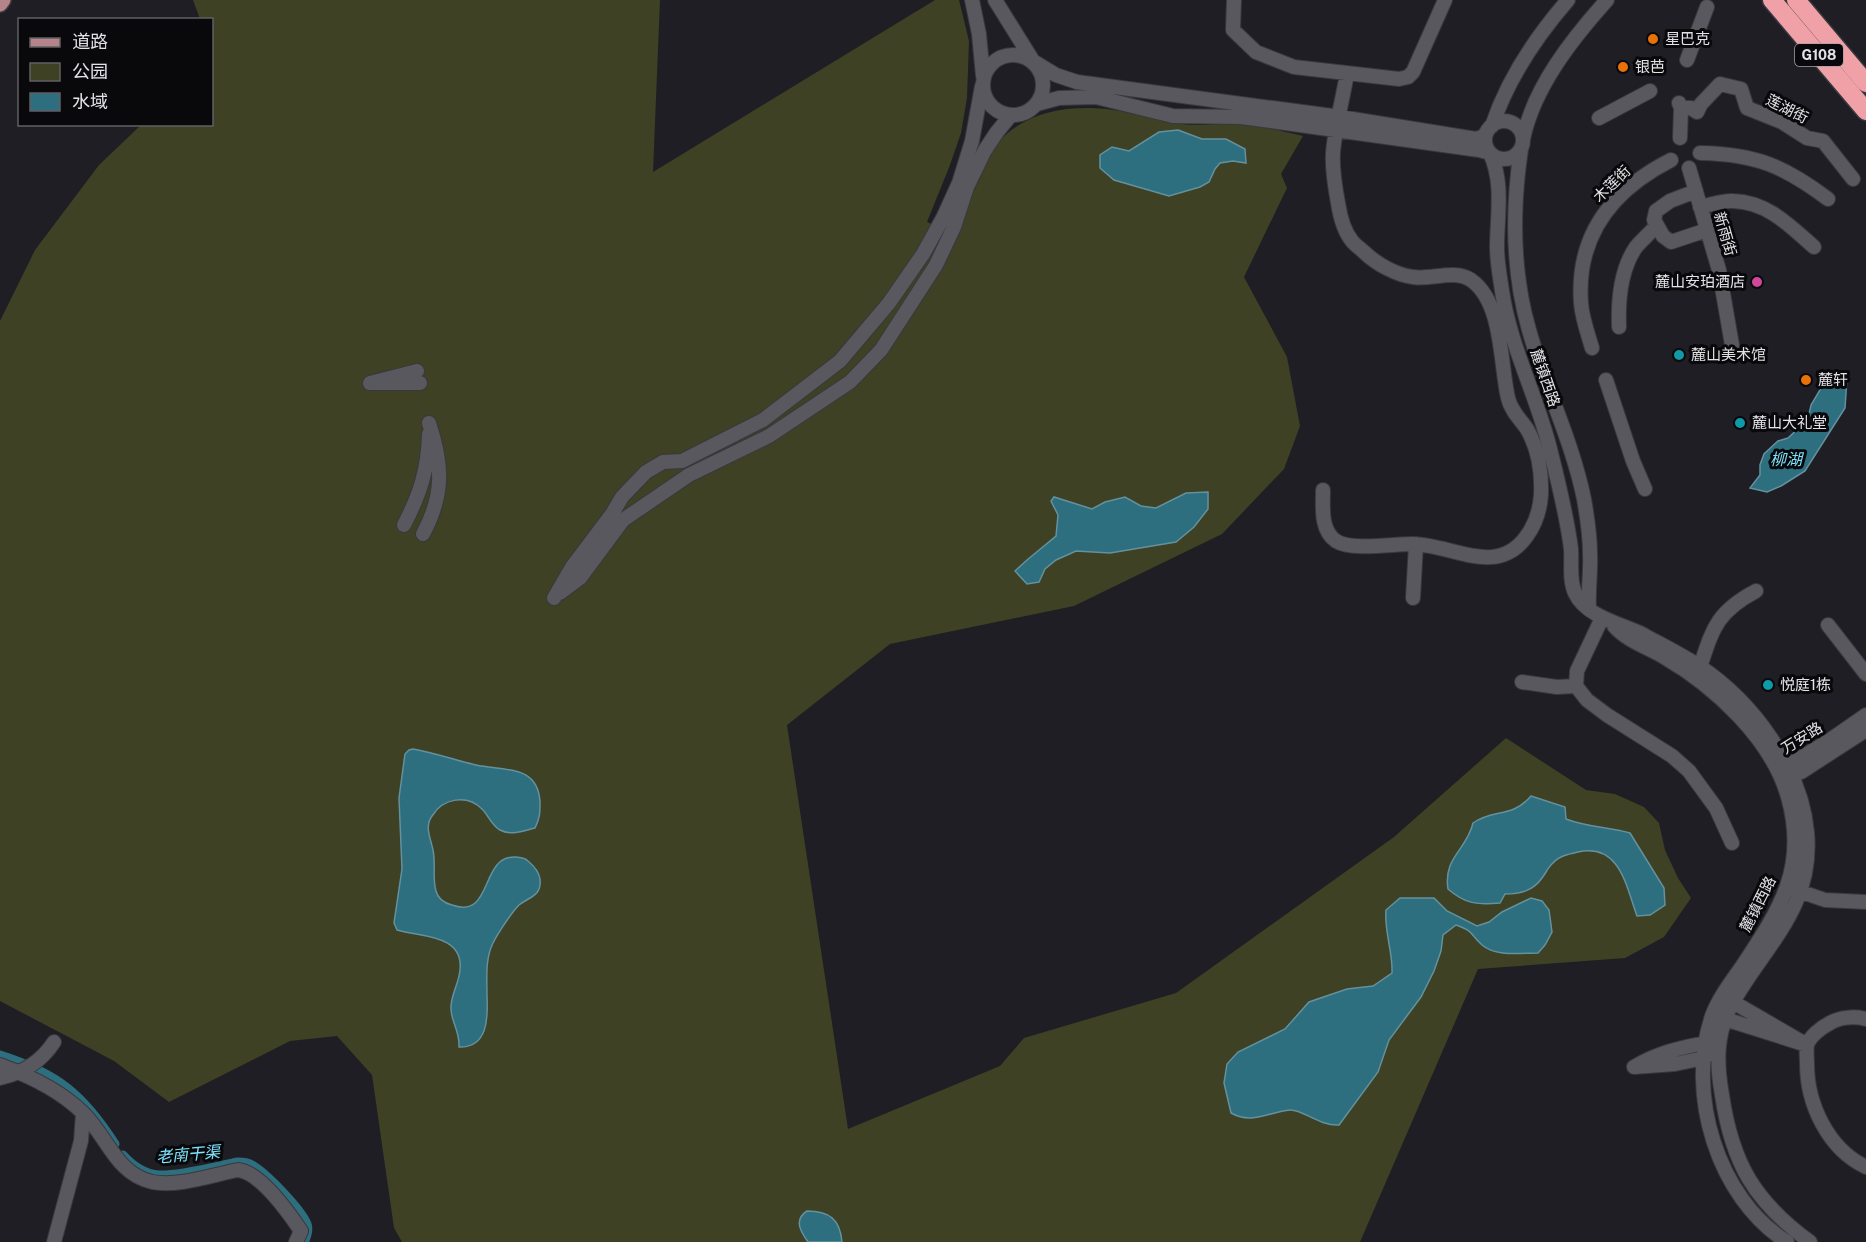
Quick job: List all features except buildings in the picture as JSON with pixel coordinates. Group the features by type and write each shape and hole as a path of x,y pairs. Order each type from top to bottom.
{"highway":[{"name":"G108","path":"1772,0 1866,111"},
{"name":"G108","path":"1796,0 1866,83"}],"main road":[{"path":"0,4 3,0"}],"street":[{"path":"972,0 979,34 985,97 1000,113 1021,115 1037,104 1097,91 1476,140 1485,136 1490,128 1501,121 1512,123 1520,129 1522,144 1513,157 1501,159 1479,150 1338,123"},
{"path":"995,0 1041,71 1044,82 1043,94 1037,104"},
{"path":"1234,0 1233,30 1256,51 1294,67 1399,79 1408,78 1413,72 1444,0"},
{"path":"1490,153 1485,142 1499,105 1520,64 1545,27 1568,0"},
{"path":"1589,607 1590,552 1583,498 1574,461 1529,330 1520,294 1515,255 1515,226 1522,144 1529,115 1549,76 1592,16 1607,0"},
{"path":"1687,60 1707,7"},
{"path":"1011,115 985,150 963,185 943,218 922,254 889,303 840,361 763,420 682,461 663,462 646,472 622,497 572,567 554,598 580,578 623,520 649,500 689,475 769,436 850,382 881,350 936,265 954,227 963,185 972,141 983,81 989,65 999,57 1010,54 1022,55 1056,75 1173,116 1242,110"},
{"path":"1323,490 1323,522 1336,541 1350,546 1416,544 1482,557 1503,556 1518,548 1536,519 1541,495 1534,442 1512,409 1508,398 1501,343 1486,296 1469,278 1457,275 1413,277 1389,269 1371,258 1352,240 1341,220 1334,183 1333,154 1347,73"},
{"name":"莲湖街","path":"1680,138 1680,106 1697,112 1701,104 1720,84 1741,88 1747,108 1782,122 1807,138 1823,141 1853,179"},
{"path":"1599,118 1650,90"},
{"name":"麓镇西路","path":"1490,153 1497,171 1499,204 1497,250 1503,296 1551,450 1570,548 1576,595 1629,639 1698,672 1786,772 1795,842 1794,889 1723,994 1713,1015 1712,1044 1704,1058 1705,1108 1713,1144 1738,1193 1760,1219 1787,1242"},
{"path":"1700,153 1744,156 1765,162 1809,184 1828,199"},
{"name":"木莲街","path":"1592,348 1581,306 1580,278 1585,251 1597,223 1608,208 1641,177 1671,160"},
{"name":"新雨街","path":"1689,168 1719,270 1732,345"},
{"path":"1696,191 1670,201 1656,211 1654,220 1663,236 1671,242 1707,230"},
{"path":"1700,207 1731,201 1756,204 1776,215 1814,247"},
{"path":"1619,327 1618,306 1625,271 1636,249 1656,226"},
{"path":"1606,380 1633,461 1645,489"},
{"path":"404,525 420,493 426,469 429,423 437,447 441,472 438,496 423,534"},
{"path":"1413,598 1416,544"},
{"path":"1698,672 1711,633 1718,620 1740,599 1756,591"},
{"path":"1606,620 1577,671 1576,686 1587,700 1606,715 1672,756 1689,771 1716,808 1732,843"},
{"path":"1828,625 1866,674"},
{"path":"1522,682 1557,687 1576,686"},
{"name":"万安路","path":"1786,772 1866,715"},
{"name":"万安路","path":"1786,772 1801,772 1866,730"},
{"path":"1810,1242 1790,1228 1769,1207 1738,1161 1726,1121 1712,1044 1733,1002 1785,927 1794,889 1825,900 1866,902"},
{"path":"1733,1002 1807,1045"},
{"path":"1866,1019 1857,1017 1835,1020 1821,1028 1807,1045 1807,1080 1820,1118 1836,1144 1866,1167"},
{"path":"1725,1019 1807,1045"},
{"path":"0,1078 23,1071 41,1059 54,1042"},
{"path":"1704,1058 1675,1064 1634,1067 1672,1049 1712,1044"},
{"path":"0,1065 23,1071 57,1091 83,1113 125,1169 139,1178 170,1183 238,1170 246,1171 256,1177 292,1217 300,1231 296,1242"},
{"path":"54,1242 81,1141 83,1113"}],"green space":[{"path":"193,0 660,0 653,172 935,0 959,0 969,41 967,98 961,133 927,222 956,235 975,179 986,158 999,141 1014,128 1050,112 1092,108 1114,110 1181,124 1245,124 1303,136 1281,174 1287,188 1244,277 1287,357 1300,426 1284,469 1222,534 1074,606 890,644 787,725 848,1129 1000,1066 1024,1038 1176,993 1394,837 1506,738 1586,790 1615,794 1644,807 1659,823 1665,850 1678,878 1691,898 1664,937 1625,958 1478,969 1360,1242 402,1242 394,1228 372,1075 337,1036 290,1041 169,1102 114,1061 0,1001 0,321 35,250 99,165 140,126 213,126 213,18 200,18"}],"water":[{"path":"1178,130 1202,139 1226,139 1245,149 1246,163 1233,161 1220,163 1209,182 1169,196 1114,180 1100,168 1100,155 1112,147 1129,151 1159,132"},
{"name":"柳湖","path":"1836,372 1847,378 1845,408 1805,471 1767,492 1750,488 1760,475 1760,465 1764,454 1778,441 1788,438 1808,419 1811,405 1827,378"},
{"path":"1208,492 1208,509 1194,527 1176,542 1110,553 1076,551 1056,560 1045,569 1039,582 1027,584 1015,571 1056,536 1058,515 1051,501 1054,497 1092,509 1105,502 1125,497 1141,506 1156,508 1186,493"},
{"path":"413,749 476,765 508,769 526,775 538,790 540,812 535,828 504,832 494,826 476,804 462,800 442,805 428,824 434,855 435,886 438,896 446,903 465,907 475,904 496,866 504,859 516,857 525,859 536,869 540,879 537,893 516,908 493,943 487,969 486,1022 481,1037 469,1046 459,1047 451,1012 451,1002 460,970 459,958 455,950 448,943 439,939 397,930 394,923 402,869 399,798 405,754"},
{"path":"1531,796 1565,807 1566,819 1630,833 1664,888 1665,905 1650,915 1637,916 1619,869 1603,854 1592,851 1575,853 1558,859 1535,886 1521,892 1505,894 1500,903 1472,902 1460,898 1448,889 1447,878 1452,861 1466,840 1473,823 1481,818 1517,808"},
{"path":"1400,898 1434,898 1447,911 1477,926 1489,922 1502,912 1531,898 1542,901 1549,910 1552,932 1538,953 1508,954 1488,949 1469,931 1456,925 1443,935 1441,951 1434,971 1421,997 1389,1040 1378,1072 1339,1125 1325,1123 1295,1110 1253,1118 1231,1113 1224,1083 1227,1064 1238,1052 1285,1029 1309,1002 1347,989 1373,986 1392,973 1386,910"},
{"path":"807,1211 815,1211 832,1218 839,1227 842,1242 808,1242 799,1222"}],"waterway":[{"name":"老南干渠","path":"0,1055 38,1069 67,1088 92,1112 115,1144"},
{"name":"老南干渠","path":"123,1155 139,1168 159,1175 238,1162 250,1164 274,1183 303,1217 308,1228 304,1242"}],"place":[{"name":"星巴克","path":"1653,39"},
{"name":"银芭","path":"1623,67"},
{"name":"麓山安珀酒店","path":"1757,282"},
{"name":"麓山美术馆","path":"1679,355"},
{"name":"麓轩","path":"1806,380"},
{"name":"麓山大礼堂","path":"1740,423"},
{"name":"悦庭1栋","path":"1768,685"}]}
